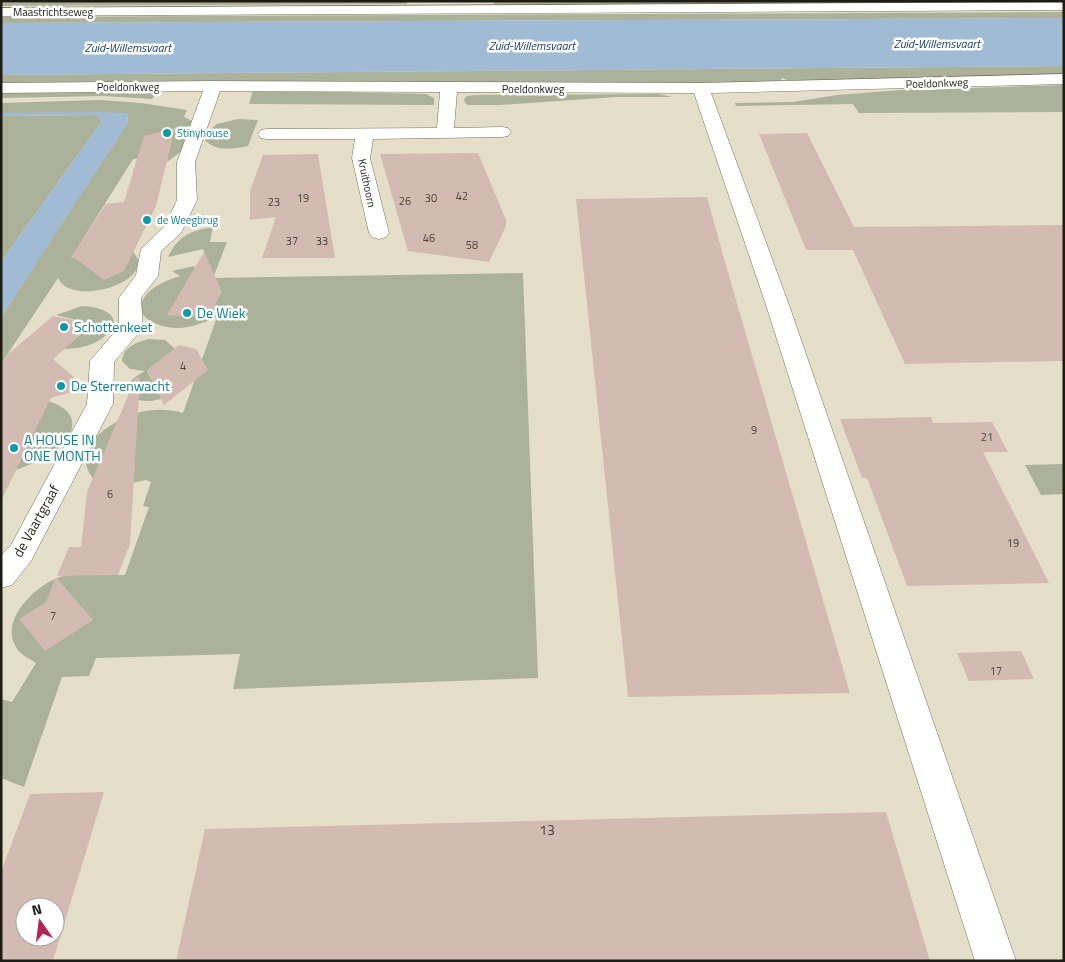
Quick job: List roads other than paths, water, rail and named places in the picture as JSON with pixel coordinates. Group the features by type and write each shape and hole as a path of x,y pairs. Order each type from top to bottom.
{"street":[{"name":"Maastrichtseweg","path":"1,12 456,6 1064,6"},
{"name":"Poeldonkweg","path":"1,88 213,86 449,89 701,88 1064,79"},
{"name":"de Vaartgraaf","path":"1,576 21,553 100,404 102,361 131,328 130,298 146,276 151,250 174,229 187,200 186,162 213,86"},
{"path":"701,88 814,410 920,739 996,961"},
{"path":"445,133 449,89"},
{"path":"267,134 502,132"},
{"name":"Kruithoorn","path":"364,133 360,158 378,233"}],"water":[{"name":"Zuid-Willemsvaart","path":"1064,18 1064,66 1,75 1,23"},
{"path":"1,113 127,113 128,123 1,317 1,262 102,121 97,115 1,116"}],"place":[{"name":"Stinyhouse","path":"167,133"},
{"name":"de Weegbrug","path":"147,220"},
{"name":"De Wiek","path":"187,313"},
{"name":"Schottenkeet","path":"64,327"},
{"name":"De Sterrenwacht","path":"61,386"},
{"name":"A HOUSE IN ONE MONTH","path":"14,448"}]}
